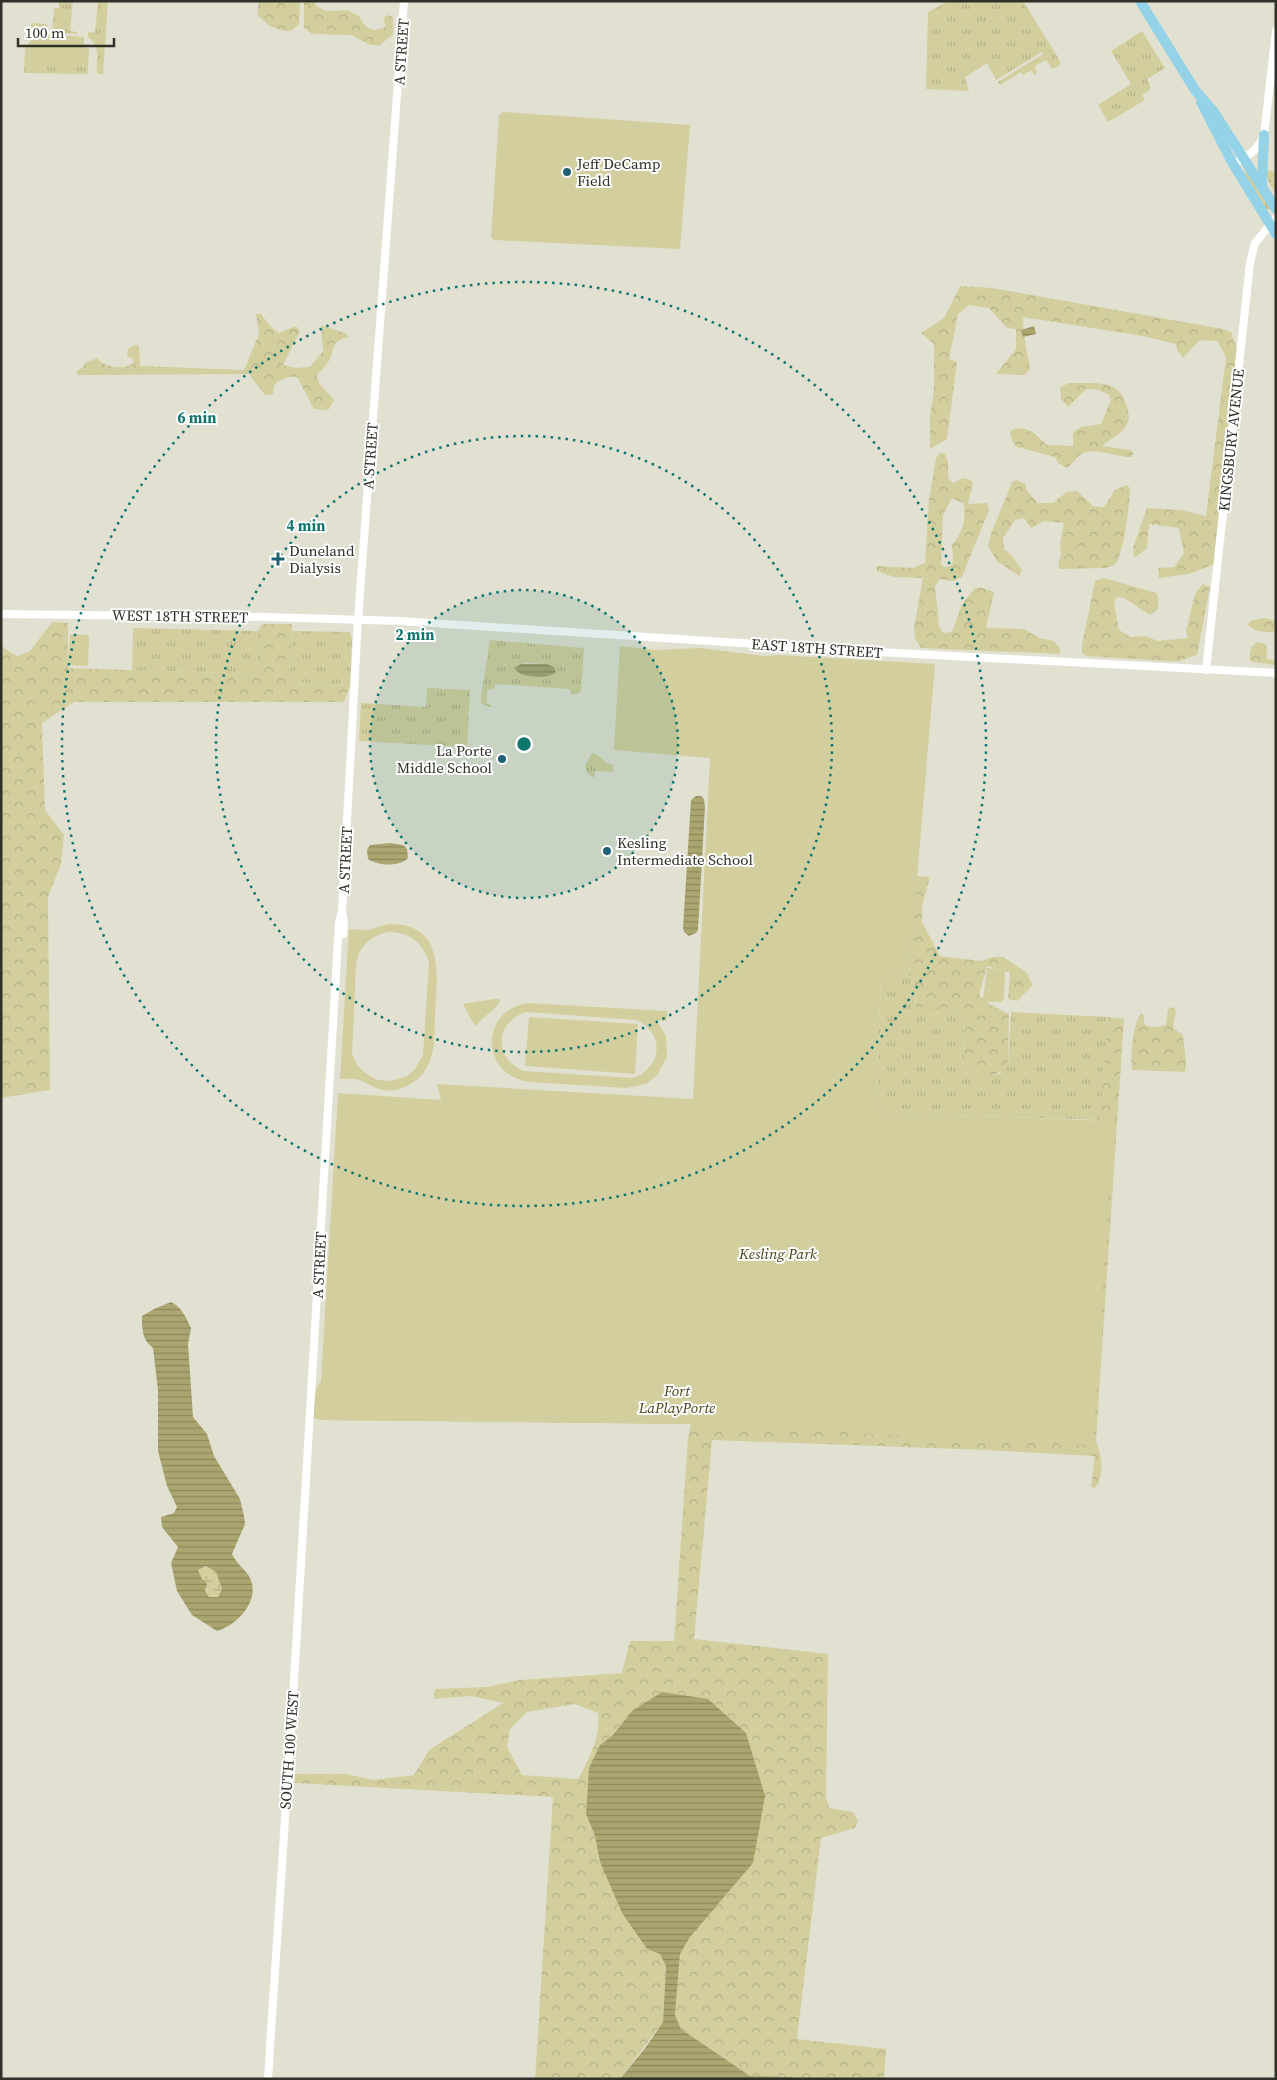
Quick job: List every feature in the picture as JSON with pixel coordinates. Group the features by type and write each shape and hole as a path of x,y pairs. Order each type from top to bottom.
{"main road":[{"path":"1140,1 1195,90 1233,164 1273,221 1276,234"},
{"path":"1195,90 1214,112 1276,208"},
{"path":"1262,184 1264,135"}],"street":[{"name":"A STREET","path":"310,1421 337,960 343,932 342,911 358,619 404,1"},
{"path":"1233,164 1254,152 1264,135 1276,31"},
{"name":"KINGSBURY AVENUE","path":"1206,670 1250,263 1255,243 1273,221"},
{"name":"WEST 18TH STREET","path":"1,614 358,619"},
{"name":"EAST 18TH STREET","path":"358,619 517,627 886,652 1276,673"},
{"name":"SOUTH 100 WEST","path":"268,2079 310,1421"}],"green space":[{"path":"73,1 70,31 77,32 77,34 52,32 54,8 59,8 59,2"},
{"path":"98,1 108,1 103,75 97,73 95,45 88,37 88,32 95,33"},
{"path":"259,1 300,1 299,24 291,31 272,27 257,14"},
{"path":"304,1 315,1 316,6 327,11 347,10 359,16 367,27 374,30 386,26 383,18 388,15 393,17 393,34 379,46 368,44 351,35 312,34 304,28"},
{"path":"949,1 1023,1 1060,61 1060,65 1052,69 1046,60 1035,66 1037,74 1034,75 1031,70 1023,75 1021,72 1000,85 998,82 1043,54 1042,52 996,80 987,63 965,77 969,91 926,89 928,12"},
{"path":"31,23 47,24 46,32 31,31"},
{"path":"1142,31 1165,68 1147,79 1150,90 1142,95 1145,100 1108,122 1098,105 1131,84 1111,51"},
{"path":"31,33 84,37 82,59 72,67 29,63"},
{"path":"30,41 29,63 83,56 83,44 89,50 87,74 24,73 25,48"},
{"path":"503,112 690,125 680,249 494,240 491,238 499,115"},
{"path":"1247,170 1271,208 1267,210 1245,175"},
{"path":"1266,170 1276,172 1276,194 1267,179"},
{"path":"960,286 992,288 1223,329 1231,332 1237,349 1215,564 1189,574 1159,578 1158,568 1174,567 1184,553 1179,528 1149,524 1147,548 1134,558 1133,548 1147,508 1181,510 1206,516 1226,357 1217,341 1200,340 1183,358 1177,350 1176,344 1143,336 1023,317 1030,369 1025,375 996,374 1016,349 1016,329 1007,328 989,308 969,305 958,314 949,359 957,362 947,439 930,449 930,417 934,389 934,344 921,333 944,318"},
{"path":"256,314 261,314 270,326 279,333 296,326 300,331 283,365 296,368 310,367 323,351 321,325 345,333 348,337 336,342 329,361 317,375 319,383 334,400 328,410 314,409 297,377 282,380 274,385 273,394 265,395 249,374 78,375 76,372 85,363 97,358 109,366 125,367 130,365 134,363 133,359 127,356 128,349 135,345 139,346 140,366 244,370 259,334"},
{"path":"1068,383 1105,384 1112,386 1124,397 1129,415 1126,426 1102,446 1130,450 1133,452 1132,457 1093,451 1087,452 1081,454 1067,468 1058,463 1055,457 1017,447 1012,441 1010,431 1016,429 1021,428 1030,431 1047,445 1073,446 1073,432 1081,427 1101,424 1111,400 1109,395 1099,390 1086,389 1068,407 1061,399 1060,388"},
{"path":"940,453 945,453 948,462 948,478 953,483 963,478 971,480 973,483 968,504 987,503 989,510 962,577 954,581 940,579 935,587 939,626 943,633 952,632 962,604 975,588 982,588 994,592 986,628 1024,629 1039,638 1054,641 1060,649 1060,654 921,648 915,638 914,628 923,578 894,577 877,571 876,566 913,568 925,563 929,500 936,458","holes":["952,498 964,504 965,516 963,526 959,536 952,545 953,562 950,566 944,567 941,564 943,515"]},
{"path":"1016,480 1025,484 1027,491 1038,503 1053,503 1067,492 1077,491 1093,506 1104,507 1115,490 1126,485 1130,488 1128,517 1116,564 1106,568 1060,569 1058,564 1061,556 1060,544 1064,523 1044,521 1031,528 1024,518 1015,520 1003,538 1004,549 1022,570 1019,576 997,561 988,546 1012,482"},
{"path":"1104,578 1156,593 1158,609 1150,615 1124,598 1117,597 1114,603 1119,630 1131,637 1145,636 1158,641 1188,638 1186,631 1195,594 1203,584 1210,587 1197,655 1179,661 1167,661 1086,656 1082,653 1095,581"},
{"path":"1265,618 1276,621 1276,632 1258,631 1248,625 1250,621"},
{"path":"52,622 68,623 68,668 257,674 258,631 262,624 292,624 290,682 350,685 344,702 74,702 42,723 45,810 64,835 61,864 48,897 50,1090 1,1098 1,643 4,648 17,656 30,651"},
{"path":"133,628 258,631 257,674 132,670"},
{"path":"292,631 350,632 352,638 350,685 290,682"},
{"path":"70,634 89,635 88,666 68,665"},
{"path":"490,640 584,648 581,691 577,694 571,694 570,689 495,684 494,689 487,690 487,704 491,705 491,707 481,703","holes":["526,663 547,664 556,670 553,675 538,676 514,669 518,665"]},
{"path":"1257,642 1266,644 1267,659 1276,660 1276,665 1252,662 1249,659 1251,648"},
{"name":"Kesling Park","path":"620,646 657,650 700,648 764,656 778,655 935,664 909,975 892,972 881,981 877,1068 878,1104 884,1113 893,1115 923,1114 1113,1121 1093,1445 691,1424 322,1420 312,1418 316,1389 321,1381 338,1093 441,1100 437,1084 693,1099 710,758 614,750"},
{"path":"427,688 470,690 467,747 359,741 361,703 426,707"},
{"path":"592,753 613,765 613,772 595,771 594,778 587,773 585,766"},
{"path":"917,876 930,877 922,906 922,922 940,956 981,961 993,957 1003,957 1026,972 1033,985 1017,1001 1008,999 1010,972 987,966 979,995 991,1005 1009,1014 1008,1064 998,1073 988,1075 973,1074 964,1066 963,1019 958,1013 947,1008 916,1006 915,989 909,975"},
{"path":"388,924 407,926 420,932 429,942 434,954 436,969 434,1041 431,1060 423,1073 413,1083 388,1091 378,1089 357,1079 340,1079 349,929 368,930","holes":["388,932 409,936 419,944 429,963 423,1055 415,1069 407,1076 391,1081 377,1080 358,1066 352,1054 356,966 359,953 366,943 376,936"]},
{"path":"987,968 1005,969 1004,999 1001,1002 986,1002 983,1000"},
{"path":"892,972 909,975 915,989 915,1003 947,1008 963,1019 964,1066 973,1074 1000,1074 1008,1064 1011,1012 1108,1017 1100,1120 923,1114 893,1115 884,1113 878,1104 877,1068 881,981"},
{"path":"499,999 498,1005 475,1026 463,1004"},
{"path":"527,1003 667,1011 667,1021 656,1020 666,1036 667,1057 657,1075 646,1084 626,1088 530,1082 514,1077 502,1068 495,1057 492,1044 493,1030 500,1018 511,1009","holes":["527,1012 636,1020 646,1026 652,1033 656,1042 656,1050 650,1067 642,1074 632,1078 523,1071 513,1065 506,1057 503,1049 504,1031 509,1023 516,1016"]},
{"path":"1174,1007 1176,1011 1173,1028 1183,1035 1186,1062 1185,1072 1132,1070 1133,1040 1136,1024 1141,1013 1144,1015 1144,1023 1147,1026 1156,1027 1166,1025 1168,1009"},
{"path":"529,1017 638,1024 635,1074 525,1066"},
{"name":"Fort LaPlayPorte","path":"1108,1017 1124,1019 1096,1440 1101,1459 1101,1471 1095,1488 1091,1487 1095,1456 712,1440 694,1639 828,1654 826,1797 829,1808 853,1812 858,1821 855,1828 821,1838 797,2039 886,2049 884,2079 797,2079 792,2077 750,2076 681,2029 675,2015 680,1954 690,1937 632,1711 612,1736 600,1745 586,1814 595,1836 600,1862 622,1913 647,1949 660,1954 666,1965 663,2022 620,2079 535,2079 553,1797 295,1783 294,1774 346,1774 373,1780 414,1775 429,1750 503,1703 471,1696 434,1699 435,1689 487,1687 520,1680 622,1673 630,1641 674,1641 688,1438 691,1424 322,1420 1099,1125","holes":["575,1704 598,1713 596,1739 578,1779 522,1775 507,1747 510,1729 527,1712"]},
{"path":"206,1566 216,1572 222,1589 218,1597 209,1597 198,1570"}],"shaded area":[{"path":"1034,326 1036,334 1023,337 1021,330"},
{"path":"521,664 547,664 554,667 556,672 552,675 541,677 528,676 514,668"},
{"path":"696,796 701,796 704,799 705,807 698,930 689,936 684,932 683,928 691,800"},
{"path":"390,843 403,845 407,849 408,858 394,864 377,863 368,859 367,850 370,845"},
{"path":"171,1302 175,1304 183,1313 191,1328 188,1344 193,1417 207,1434 214,1456 240,1499 244,1516 245,1524 232,1554 249,1576 252,1585 250,1602 240,1617 225,1628 217,1631 192,1615 177,1591 171,1563 178,1547 162,1527 161,1517 174,1513 177,1507 167,1486 158,1451 158,1390 153,1348 145,1338 143,1330 142,1316","holes":["206,1566 216,1572 222,1589 218,1597 209,1597 205,1590 207,1584 202,1579 198,1570"]},
{"path":"662,1692 708,1699 746,1733 765,1796 753,1863 690,1937 680,1954 675,2015 681,2029 750,2076 792,2077 797,2079 620,2079 663,2022 666,1966 660,1954 647,1949 622,1913 600,1862 595,1836 586,1814 589,1768 600,1745 612,1736 632,1711"}],"place":[{"name":"Jeff DeCamp Field","path":"567,172"},
{"name":"Duneland Dialysis","path":"278,559"},
{"name":"La Porte Middle School","path":"502,759"},
{"name":"Kesling Intermediate School","path":"607,851"}]}
